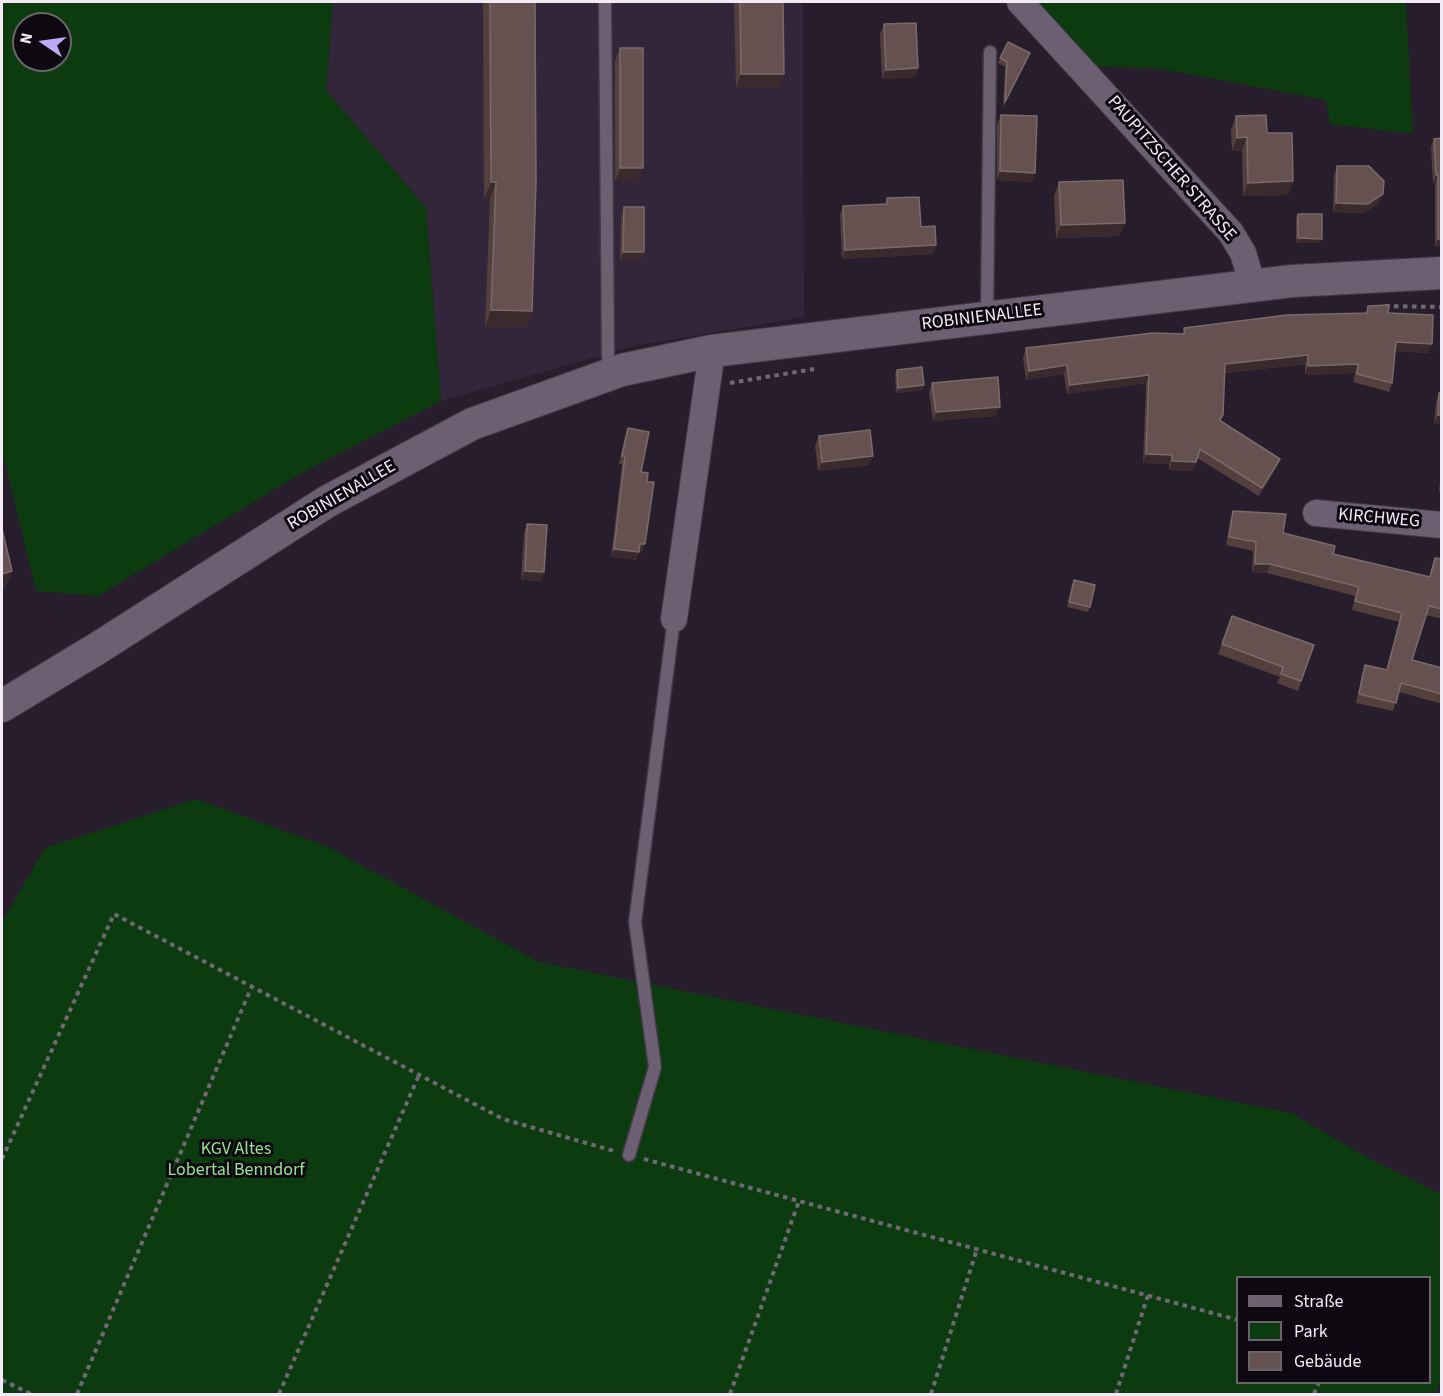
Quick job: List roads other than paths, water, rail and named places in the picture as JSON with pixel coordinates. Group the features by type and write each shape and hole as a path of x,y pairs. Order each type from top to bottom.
{"street":[{"name":"PAUPITZSCHER STRASSE","path":"1020,2 1231,233 1243,253 1253,286"},
{"path":"1253,286 1362,276 1442,273"},
{"name":"ROBINIENALLEE","path":"2,706 98,648 328,501 472,424 610,374 712,351 1253,286"},
{"path":"674,619 712,351"},
{"name":"KIRCHWEG","path":"1316,513 1442,525"}],"lane":[{"path":"605,2 610,374"},
{"path":"987,317 990,52"},
{"path":"629,1155 655,1067 635,922 674,619"}],"park label":[{"name":"KGV Altes Lobertal Benndorf","path":"236,1160"}]}
